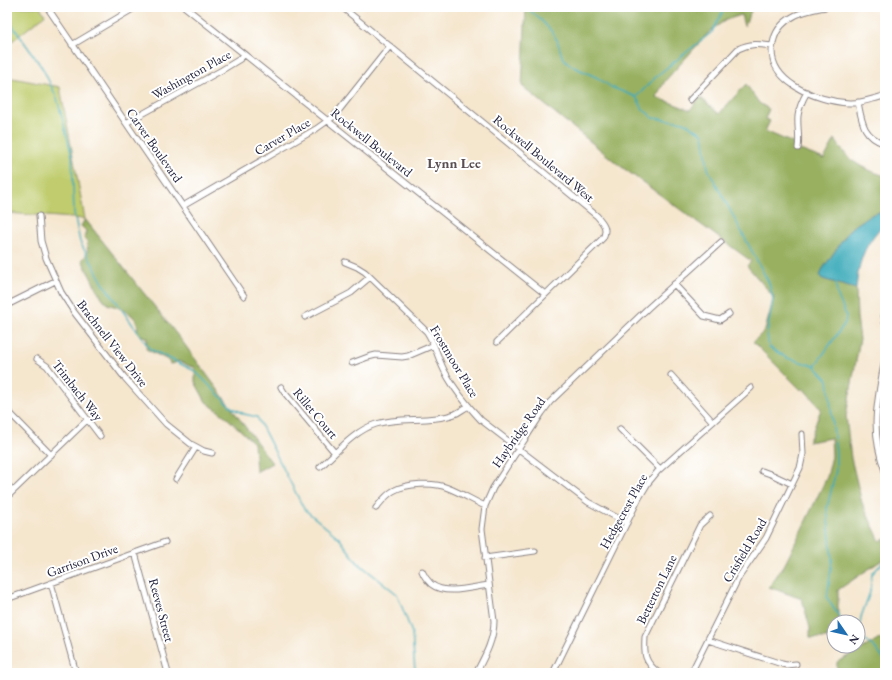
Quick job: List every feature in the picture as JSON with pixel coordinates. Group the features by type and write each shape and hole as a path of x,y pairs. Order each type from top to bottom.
{"street":[{"name":"Carver Boulevard","path":"47,7 244,296"},
{"path":"72,45 136,7"},
{"name":"Rockwell Boulevard","path":"185,7 545,294"},
{"name":"Rockwell Boulevard West","path":"342,7 604,224 606,231 603,238 497,342"},
{"path":"825,7 798,14 782,25 776,33 772,46 775,66 784,80 806,92 831,101 851,103 885,96"},
{"path":"690,100 738,49 752,44 772,46"},
{"name":"Carver Place","path":"183,206 316,129 333,117 390,46"},
{"name":"Washington Place","path":"126,123 222,70 244,55"},
{"path":"798,148 798,116 801,103 806,92"},
{"path":"858,102 862,124 874,140 885,144"},
{"name":"Brachnell View Drive","path":"39,216 43,249 55,281 74,312 124,377 166,424 178,435 196,447 212,453"},
{"name":"Haybridge Road","path":"476,673 490,643 494,630 482,521 484,506 493,488 550,402 720,242"},
{"name":"Frostmoor Place","path":"345,262 357,267 370,277 427,332 446,373 468,406 481,420 588,502 627,523"},
{"path":"305,317 351,293 370,277"},
{"path":"7,305 55,281"},
{"path":"674,284 704,316 720,320 728,314"},
{"path":"884,316 885,323"},
{"path":"352,363 376,355 408,356 434,345"},
{"path":"885,358 877,402 876,423 878,447 882,452 885,471"},
{"name":"Trimbach Way","path":"37,359 47,366 100,436"},
{"path":"671,375 713,422"},
{"name":"Rillet Court","path":"281,387 335,453"},
{"name":"Hedgecrest Place","path":"552,673 644,490 660,469 751,388"},
{"path":"320,467 359,433 375,424 388,421 444,416 456,413 468,406"},
{"path":"7,410 51,455"},
{"path":"7,497 87,420"},
{"path":"620,428 660,469"},
{"name":"Crisfield Road","path":"691,673 740,577 766,538 792,484 802,462 802,434"},
{"path":"176,479 196,447"},
{"path":"762,471 792,484"},
{"path":"7,484 13,491"},
{"path":"376,508 390,494 400,488 405,486 434,484 448,487 484,506"},
{"name":"Betterton Lane","path":"659,673 651,667 645,656 645,637 700,525 710,516"},
{"name":"Garrison Drive","path":"7,599 165,542"},
{"path":"485,558 535,551"},
{"name":"Reeves Street","path":"135,552 168,673"},
{"path":"422,571 432,584 444,589 454,590 489,585"},
{"path":"51,583 76,673"},
{"path":"708,640 786,666 796,664"}],"green space":[{"path":"7,7 40,7 45,15 7,45"},
{"path":"526,7 753,7 744,26 741,15 726,20 711,30 665,81 656,97 690,110 700,97 719,114 746,84 759,103 769,109 765,119 770,121 765,131 793,143 792,147 824,159 835,139 844,153 856,163 885,176 885,211 873,214 851,228 822,270 820,276 823,279 856,289 857,317 860,339 846,416 851,458 862,503 880,541 885,539 885,558 838,590 838,614 826,614 826,638 810,638 810,628 802,599 769,587 786,562 827,477 832,456 831,438 808,442 821,409 803,388 801,390 753,342 765,330 774,297 747,266 751,261 619,165 522,86"},
{"path":"7,77 60,87 85,219 7,213"},
{"path":"85,219 182,341 272,463 256,472 254,443 225,416 206,402 195,382 195,367 178,361 170,364 168,360 146,349 147,338 139,334 137,323 133,316 107,304 98,292 82,260 87,249 87,241 84,238 86,231 81,226"},
{"path":"885,636 885,673 837,673 837,662 852,654 866,654 866,646"}],"water":[{"path":"885,211 885,223 867,246 861,261 856,289 820,277 822,270 851,228 873,214"}],"waterway":[{"path":"526,7 552,32 557,40 562,56 567,62 574,67 598,78 611,87 636,97 643,109 653,118 684,122 703,134 708,169 769,283 773,299 767,333 769,347 787,358 815,366 828,380 836,453 836,470 827,508 832,560 827,598 837,614"},
{"path":"636,97 659,74 712,32 725,7"},
{"path":"8,19 43,69 57,98 72,156 74,213 80,242 103,283 150,349 195,371 231,407 244,414 257,417 304,509 339,538 358,563 397,594 412,633 415,671"},
{"path":"815,366 845,323 846,315 837,294 836,282"},
{"path":"862,614 870,592 872,574 885,560"},
{"path":"866,641 875,648 885,661"}],"district":[{"name":"Lynn Lee","path":"454,163"}]}
